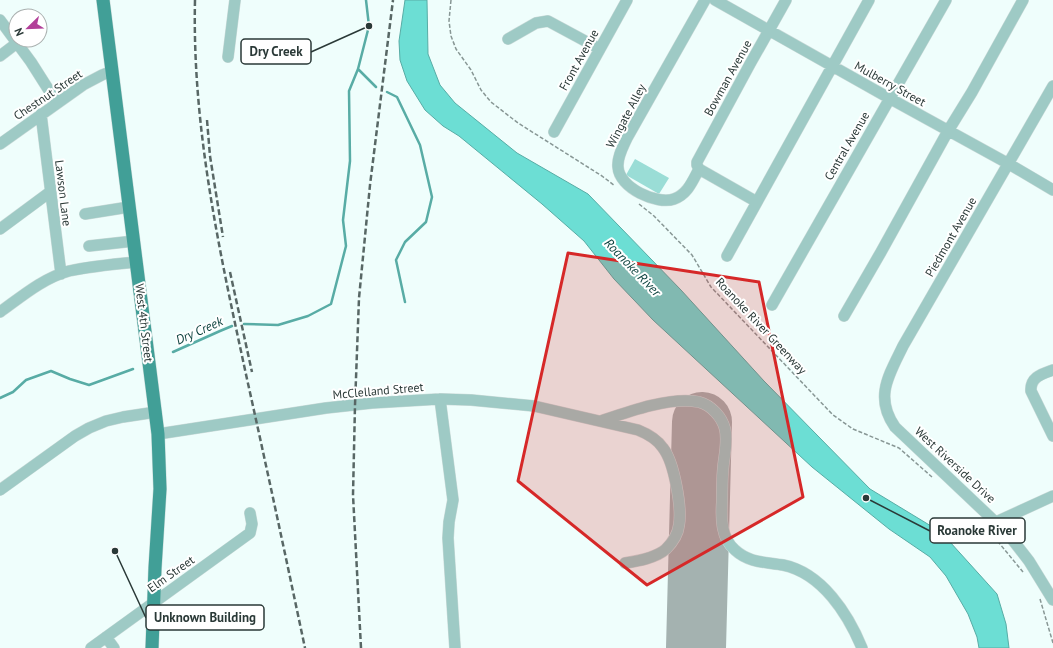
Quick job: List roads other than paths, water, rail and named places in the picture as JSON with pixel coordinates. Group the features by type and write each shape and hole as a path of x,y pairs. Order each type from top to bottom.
{"main road":[{"name":"West 4th Street","path":"103,0 158,434 160,489 153,603 152,648"}],"street":[{"path":"228,57 235,0"},
{"name":"Front Avenue","path":"554,132 627,0"},
{"name":"Wingate Alley","path":"699,169 690,186 682,195 668,201 660,200 630,188 620,176 618,162 627,138 705,0"},
{"name":"Mulberry Street","path":"715,0 1053,190"},
{"name":"Bowman Avenue","path":"699,169 697,162 786,0"},
{"path":"727,256 831,66 869,0"},
{"name":"Central Avenue","path":"772,305 946,0"},
{"path":"844,316 1023,0"},
{"path":"0,20 8,31"},
{"path":"508,39 536,23 548,21 600,49"},
{"path":"0,56 10,48"},
{"path":"20,48 57,103"},
{"name":"Chestnut Street","path":"0,144 83,85 112,71"},
{"name":"Piedmont Avenue","path":"885,406 884,392 886,384 903,346 1053,86"},
{"name":"Lawson Lane","path":"41,114 61,274"},
{"path":"699,169 757,202"},
{"path":"0,229 50,192"},
{"path":"85,214 129,206"},
{"path":"89,246 134,241"},
{"path":"0,312 36,287 69,271 136,262"},
{"path":"1053,370 1038,376 1033,381 1031,391 1053,436"},
{"path":"440,399 453,500 448,538 455,648"},
{"name":"McClelland Street","path":"158,434 326,408 372,403 440,399 471,400 534,406 638,430 648,434 656,440 664,448 670,461 678,500 679,525 673,540 661,552 648,558 625,563"},
{"path":"601,421 645,407 674,402 699,402 713,410 722,421 726,438 722,476 721,516 722,525 728,541 734,549 750,560 795,569 816,580 834,600 862,648"},
{"name":"West Riverside Drive","path":"885,406 889,419 895,427 1029,561 1053,600"},
{"path":"0,490 75,436 89,428 106,421 156,412"},
{"path":"992,525 1053,496"},
{"name":"Elm Street","path":"91,648 250,533 252,524 250,513"},
{"path":"106,637 114,648"}],"water":[{"path":"405,0 427,0 428,54 440,85 455,103 517,153 588,194 681,290 764,381 870,489 931,526 950,542 997,594 1006,624 1009,648 979,648 977,637 968,614 946,576 930,557 889,529 812,467 653,320 614,279 584,241 542,204 425,110 407,81 400,60 399,41"}],"waterway":[{"name":"Dry Creek","path":"244,324 278,325 308,316 331,304 346,246 343,220 350,161 349,91 358,69 369,26 366,0"},
{"path":"358,69 376,87"},
{"path":"387,92 397,97 420,145 432,197 426,222 405,242 396,260 405,302"},
{"name":"Dry Creek","path":"173,352 232,326"},
{"name":"Dry Creek","path":"0,398 13,392 26,380 51,371 89,385 133,369"}],"railway":[{"path":"195,0 195,48 198,96 210,191 227,285 305,648"},
{"path":"361,648 353,495 359,298 370,185 393,0"},
{"path":"207,120 210,156 223,237"},
{"path":"230,272 252,372"}],"place":[{"name":"Dry Creek","path":"369,26"},
{"name":"Roanoke River","path":"866,498"},
{"name":"Unknown Building","path":"115,551"}]}
